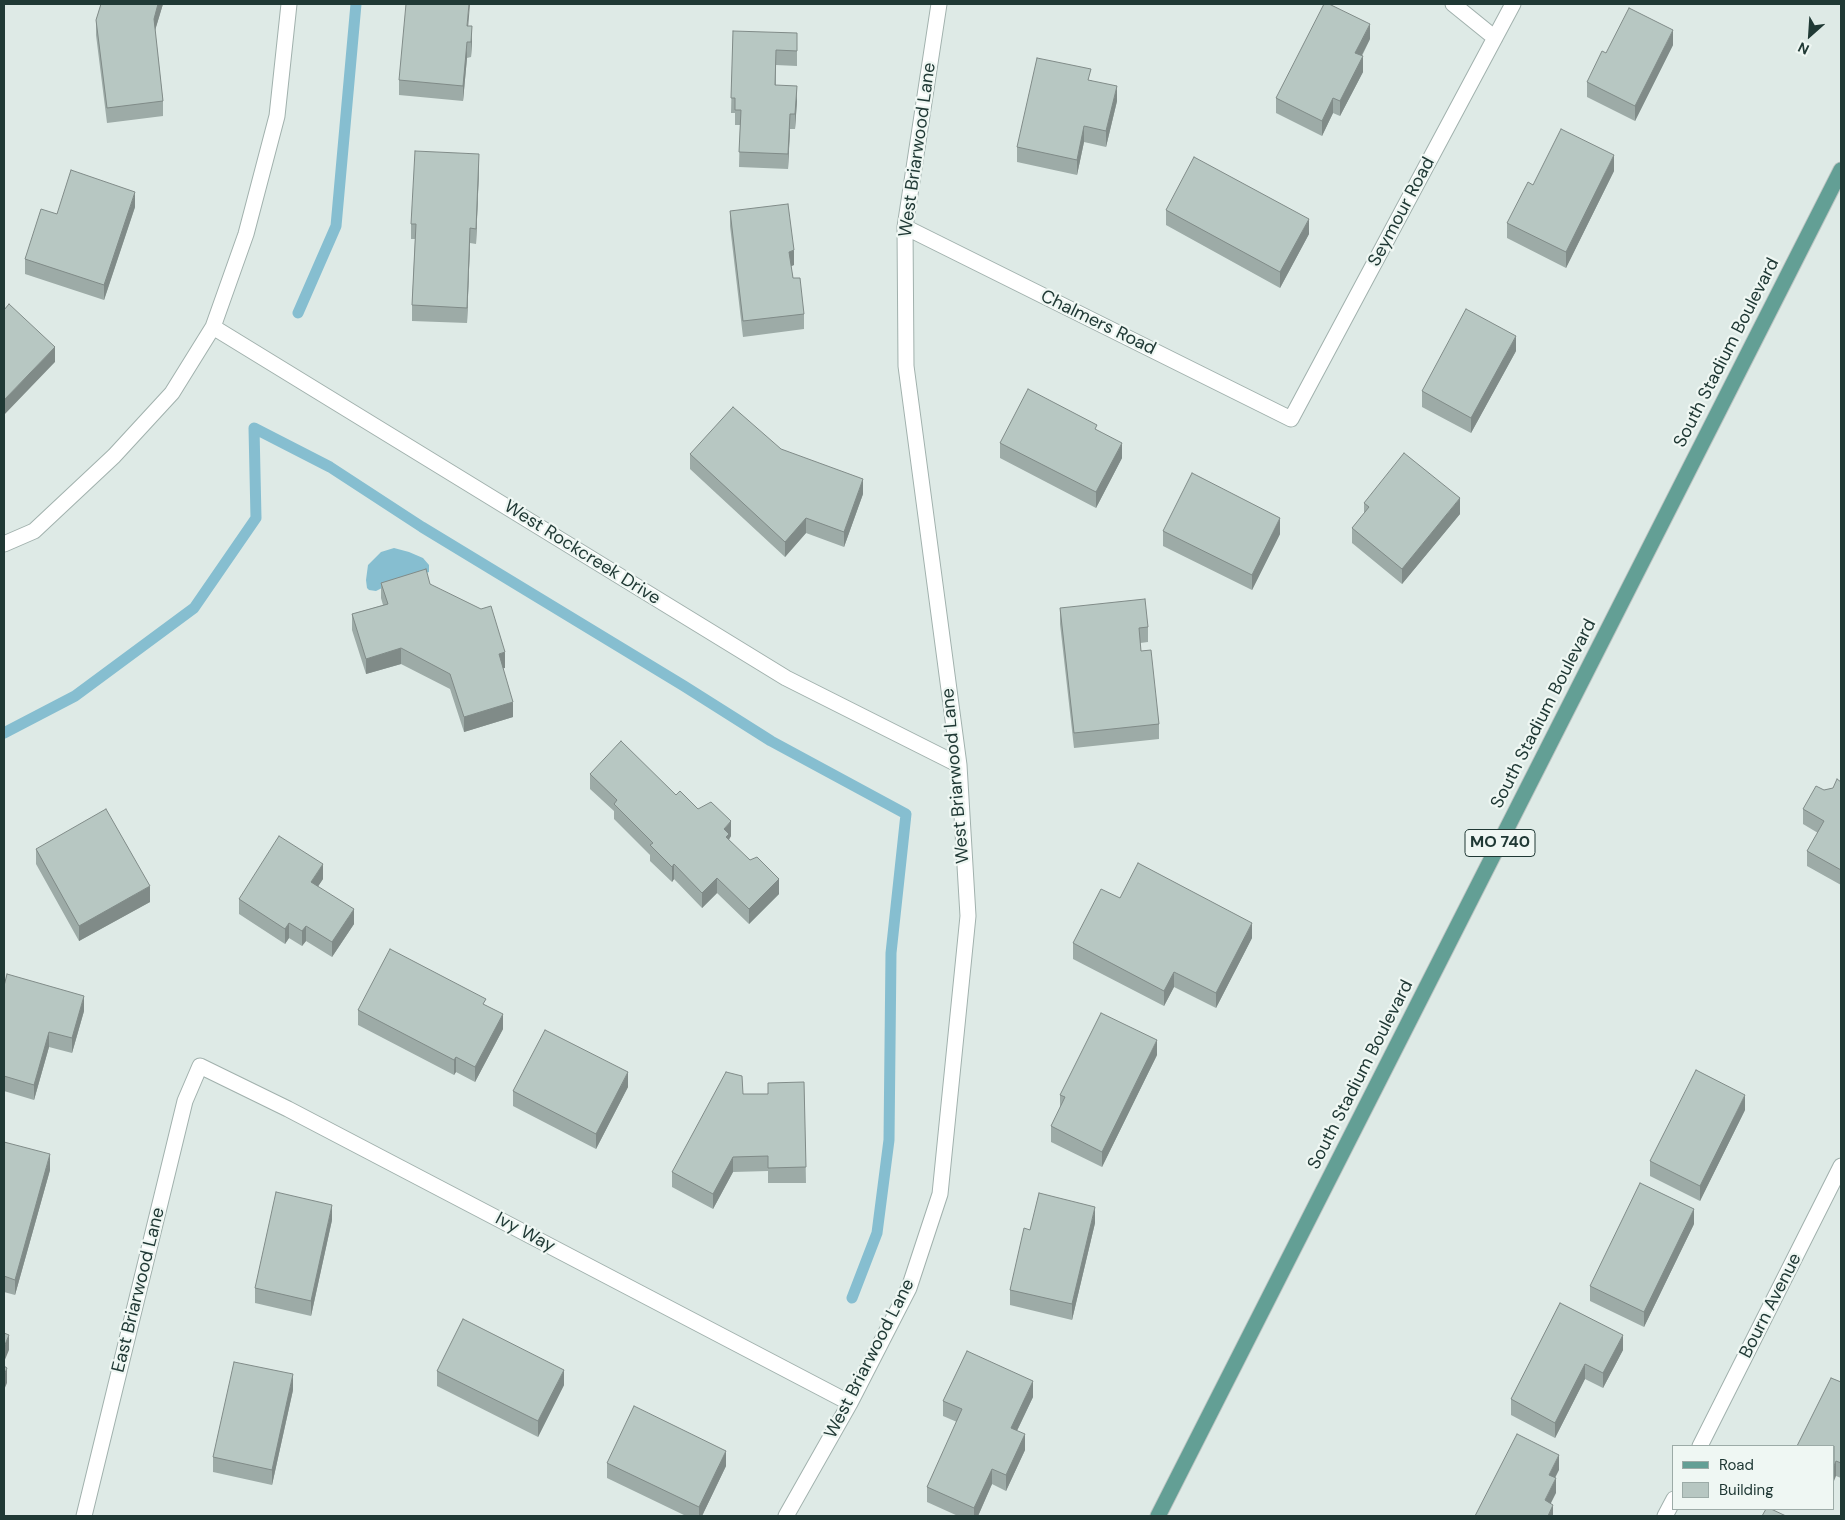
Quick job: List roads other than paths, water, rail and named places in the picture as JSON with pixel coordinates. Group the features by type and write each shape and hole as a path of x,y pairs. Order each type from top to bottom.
{"main road":[{"name":"South Stadium Boulevard","path":"1158,1516 1841,170"}],"street":[{"path":"4,544 34,531 114,456 172,393 213,327 246,234 277,116 290,4"},
{"name":"West Briarwood Lane","path":"786,1516 850,1403 910,1288 940,1194 968,916 959,765 906,366 904,227 939,4"},
{"path":"1453,4 1495,38"},
{"name":"Seymour Road","path":"1291,419 1513,4"},
{"name":"Chalmers Road","path":"904,227 1291,419"},
{"name":"West Rockcreek Drive","path":"213,327 786,678 959,765"},
{"name":"Ivy Way","path":"200,1066 288,1109 850,1403"},
{"name":"East Briarwood Lane","path":"84,1516 185,1101 200,1066"},
{"name":"Bourn Avenue","path":"1701,1445 1841,1166"},
{"path":"1665,1516 1672,1503"}],"water":[{"path":"394,548 423,558 429,565 429,572 376,591 369,590 366,580 368,565 381,552"}],"waterway":[{"path":"298,313 336,226 356,4"},
{"path":"4,733 75,696 194,608 256,518 254,428 330,467 422,527 771,741 906,814 891,953 889,1140 877,1233 852,1298"}]}
